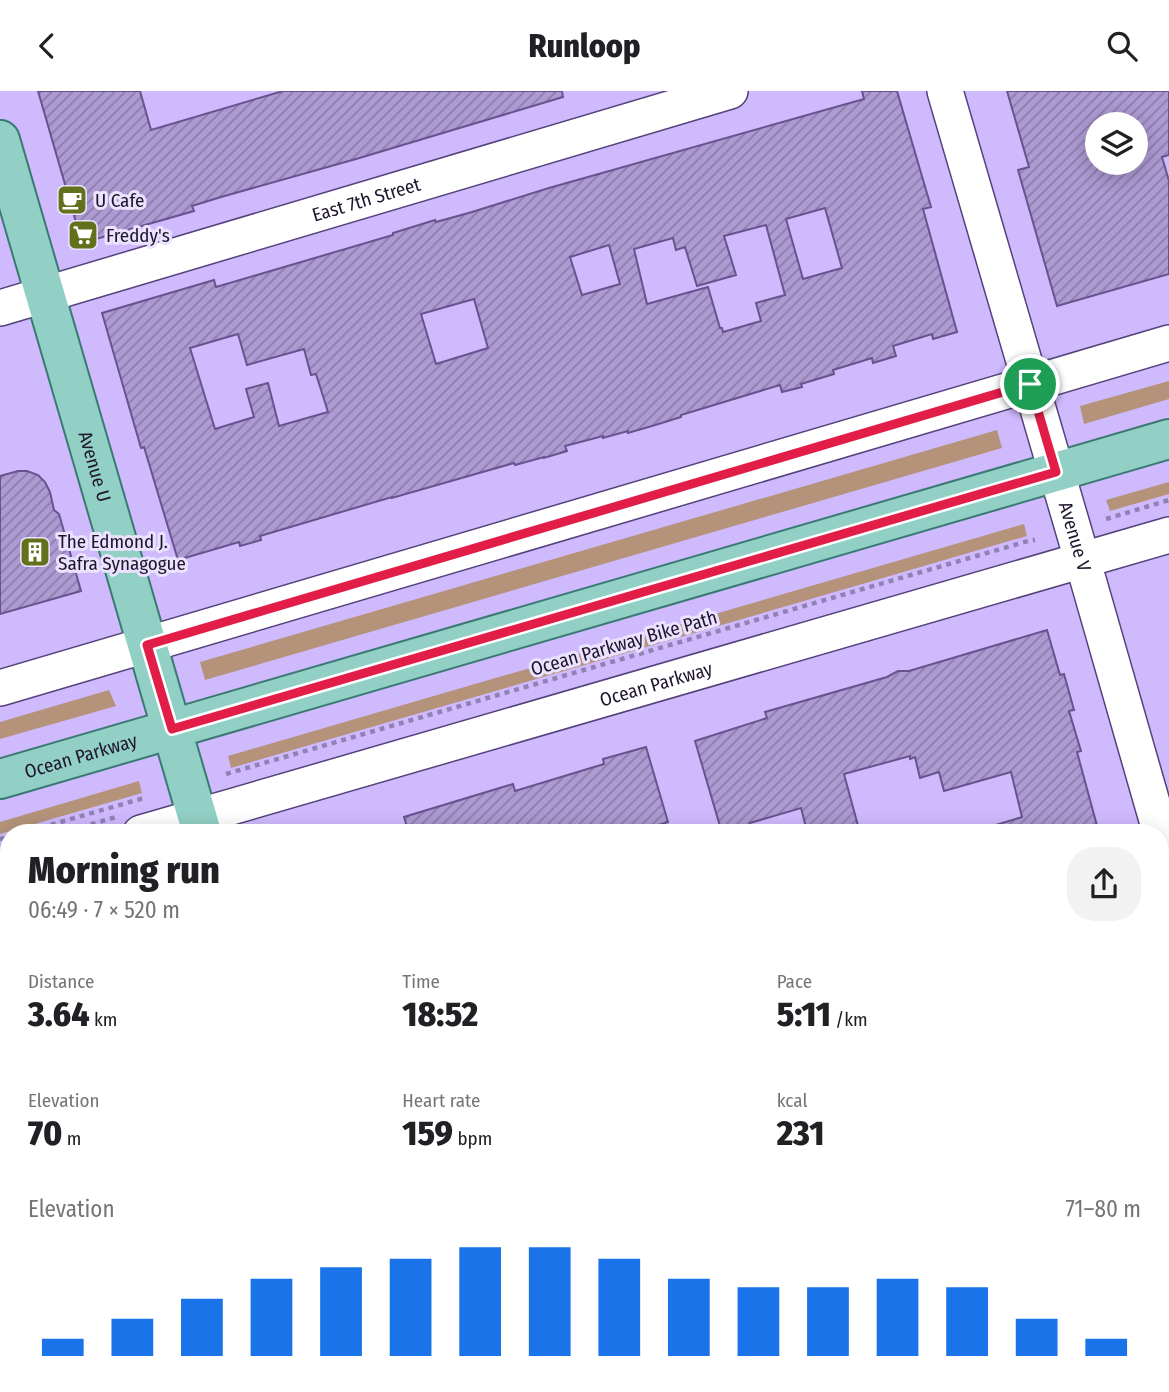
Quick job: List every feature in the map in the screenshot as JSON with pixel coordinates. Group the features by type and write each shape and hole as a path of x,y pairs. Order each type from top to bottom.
{"main road":[{"name":"Avenue U","path":"0,140 200,824"},
{"name":"Ocean Parkway","path":"0,779 1169,439"}],"street":[{"name":"East 7th Street","path":"0,308 730,91"},
{"name":"Avenue V","path":"945,91 1158,824"},
{"path":"0,688 1169,343"},
{"name":"Ocean Parkway","path":"203,824 1169,535"}],"path":[{"path":"1105,520 1169,500"},
{"name":"Ocean Parkway Bike Path","path":"221,776 1038,540"},
{"path":"53,824 154,797"}],"shaded area":[{"path":"1169,381 1169,399 1084,424 1080,406"},
{"path":"997,430 1002,448 205,680 200,662"},
{"path":"1169,482 1169,494 1110,511 1106,500"},
{"path":"1024,524 1027,536 231,768 228,756"},
{"path":"109,690 116,706 0,739 0,722"},
{"path":"139,781 142,793 35,824 0,822"}],"building":[{"path":"38,91 140,91 151,130 283,91 562,91 563,97 221,197 192,206 194,211 82,243"},
{"path":"862,91 897,91 931,207 923,209 957,332 933,339 932,334 893,346 896,356 873,363 872,358 833,370 834,374 801,384 802,387 782,392 780,385 628,433 603,436 565,446 567,451 544,458 515,465 514,463 392,497 260,536 261,540 240,546 239,542 178,560 144,447 141,448 102,313 214,280 216,287 435,220 436,222 472,212 864,99","holes":["825,208 842,268 803,279 786,219","766,225 785,295 756,303 761,321 723,332 708,287 647,304 634,249 673,238 676,250 685,247 697,286 736,275 724,236","609,245 620,284 582,295 570,257","474,299 488,348 436,364 421,314","238,334 247,365 304,349 311,375 316,374 328,412 279,426 268,383 246,389 254,417 215,429 190,348"]},
{"path":"1007,91 1169,91 1169,155 1162,157 1169,181 1169,274 1057,306 1018,170 1029,167"},
{"name":"The Edmond J. Safra Synagogue","path":"18,471 38,475 45,482 54,510 59,514 81,591 0,614 0,476"},
{"path":"1047,630 1074,710 1069,711 1081,751 1077,752 1097,824 999,824 1022,817 1011,772 944,791 939,772 920,778 915,757 910,759 910,756 844,774 858,824 805,824 801,808 750,824 719,824 695,741 767,718 765,712 887,677 898,671 909,671"},
{"path":"646,747 668,822 406,824 404,817 513,784 515,791 604,764 603,759"}],"place":[{"name":"U Cafe","path":"72,200"},
{"name":"Freddy's","path":"83,235"},
{"name":"The Edmond J. Safra Synagogue","path":"35,552"}],"route":[{"path":"1030,384 1056,472 172,729 147,645 1030,384"}]}
